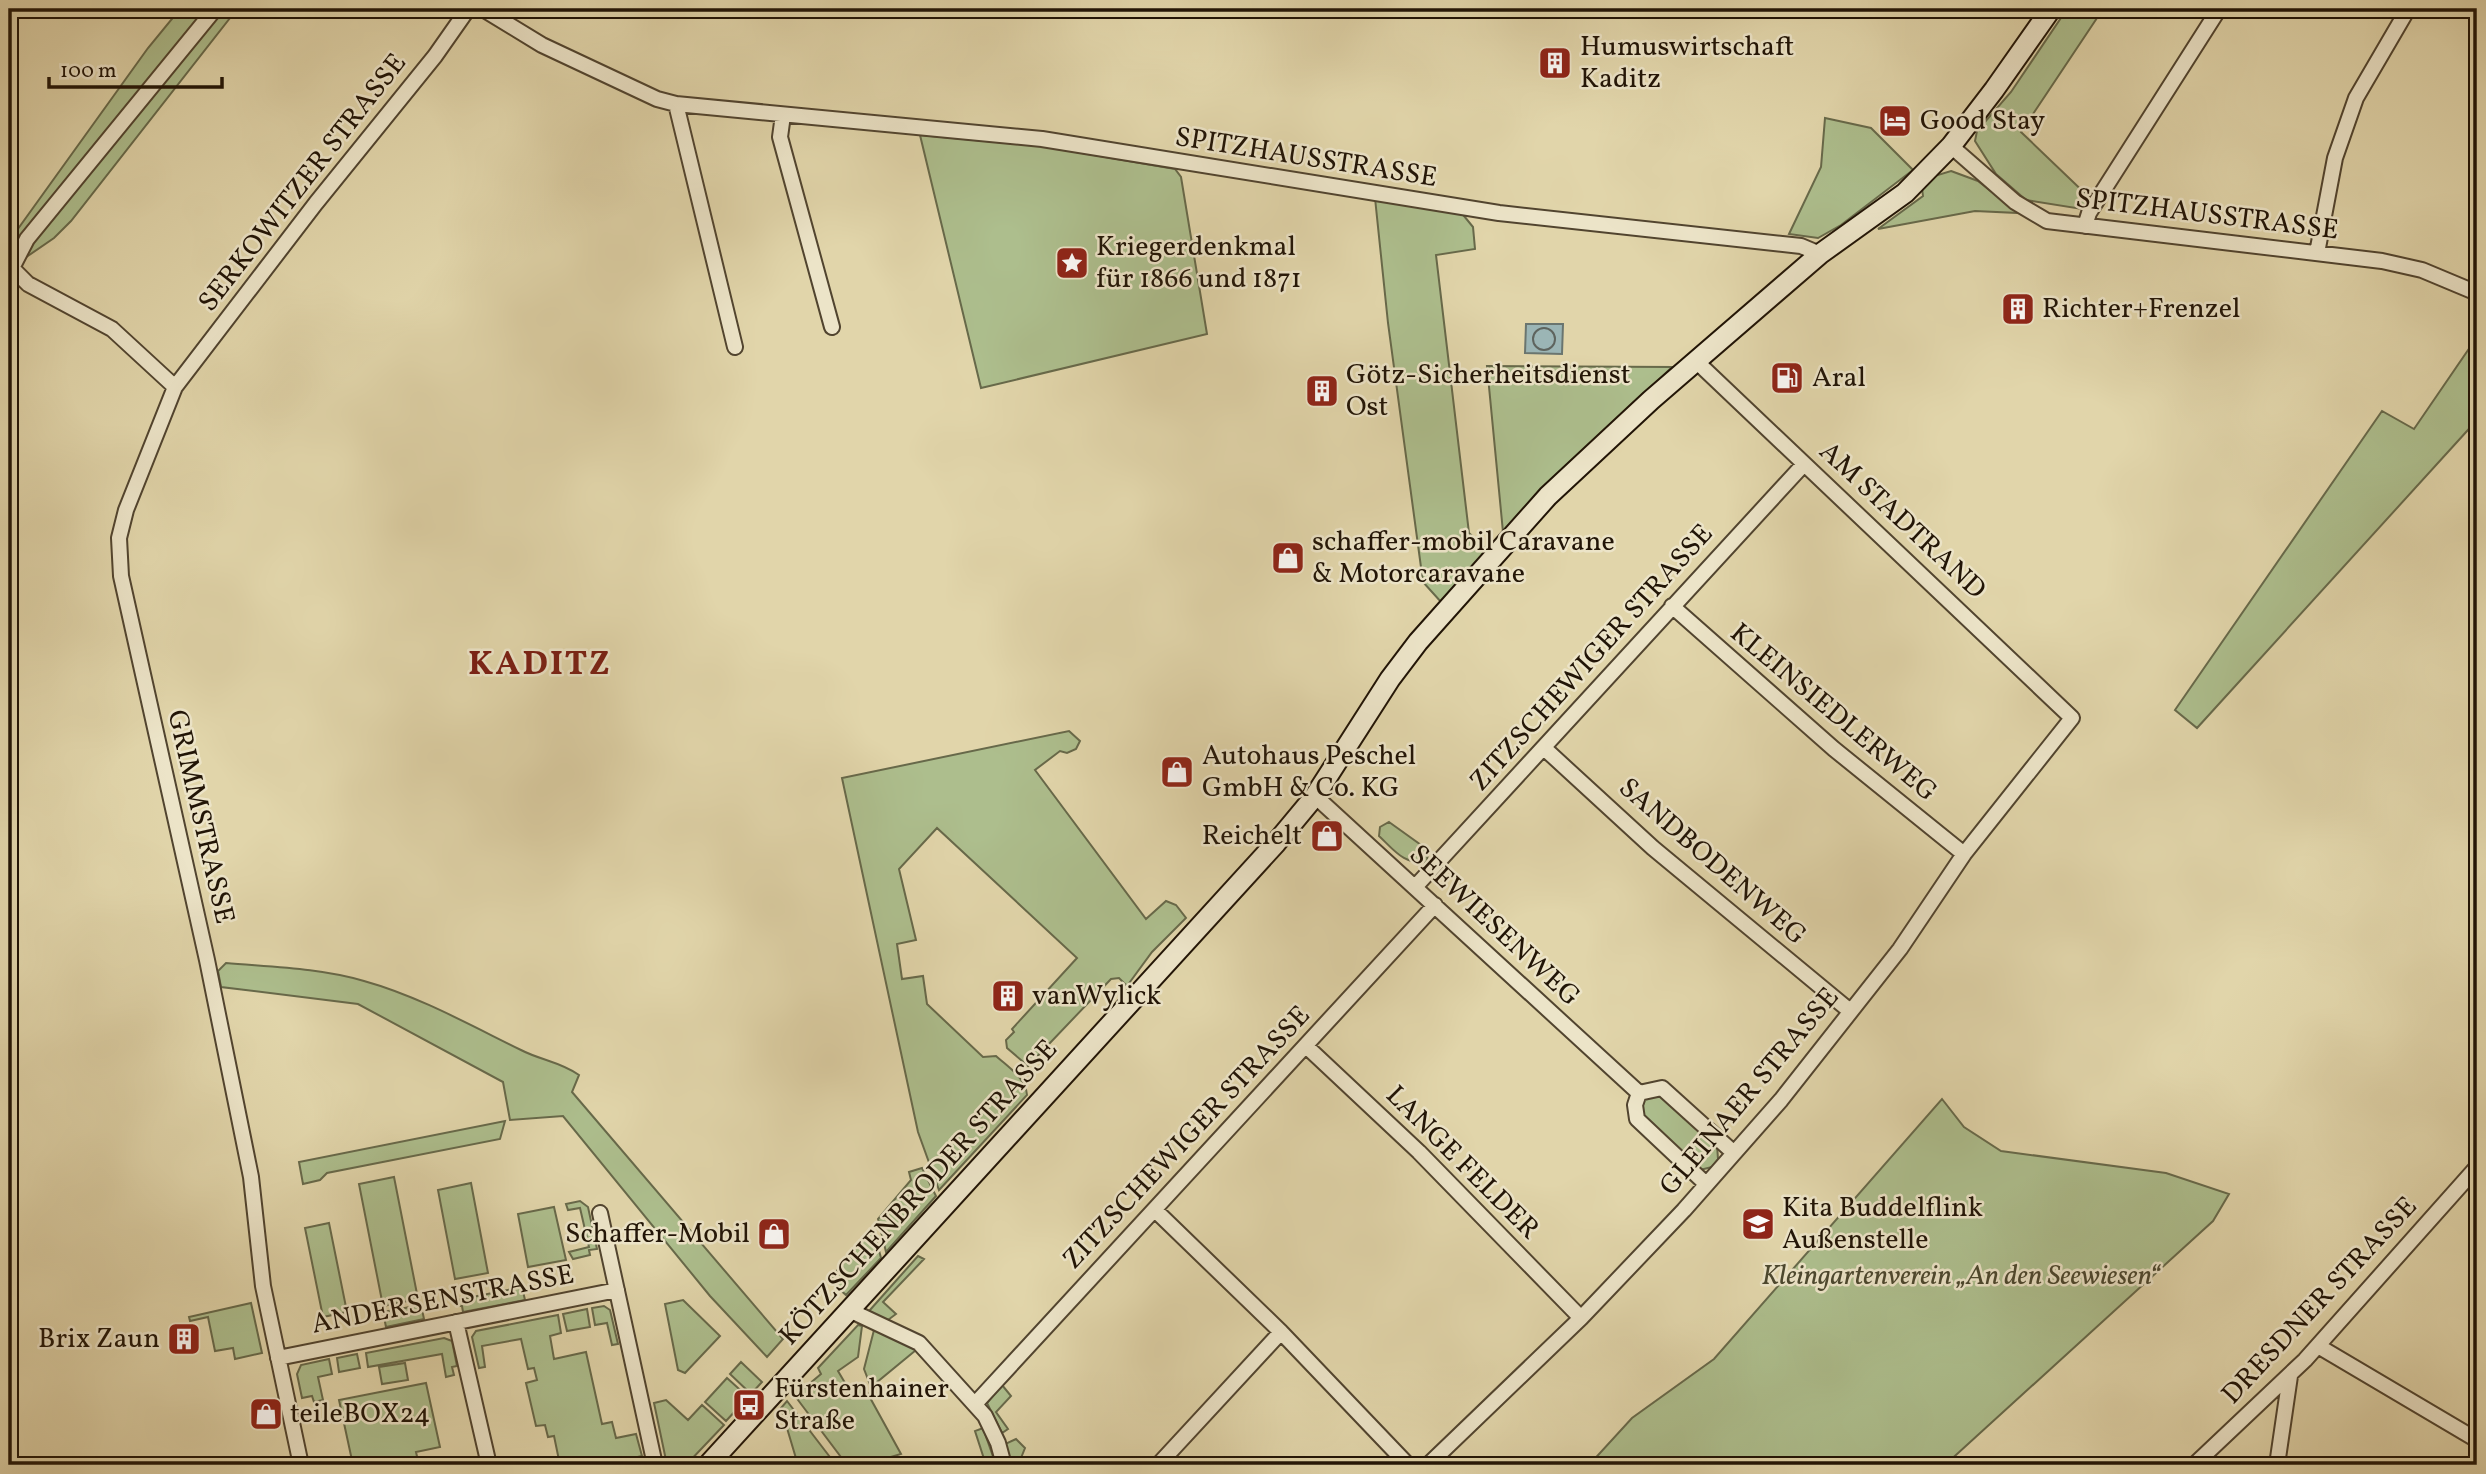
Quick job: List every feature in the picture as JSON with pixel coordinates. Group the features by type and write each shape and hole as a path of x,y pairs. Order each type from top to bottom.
{"street":[{"path":"175,387 111,329 28,284 10,268 27,239 215,9"},
{"name":"SERKOWITZER STRASSE","path":"175,387 316,203 435,56 468,9"},
{"name":"SPITZHAUSSTRASSE","path":"483,9 542,45 657,99 676,104 1042,139 1494,213 1801,246 1820,254"},
{"name":"KÖTZSCHENBRODER STRASSE","path":"708,1465 1276,843 1315,796 1390,679 1418,642 1548,496 1820,254 1905,193 1951,146 2051,9"},
{"path":"2085,226 2090,212 2219,9"},
{"path":"2317,253 2335,159 2356,98 2408,9"},
{"path":"676,104 735,347"},
{"path":"783,115 780,137 832,327"},
{"name":"SPITZHAUSSTRASSE","path":"1951,146 2034,216 2047,221 2382,261 2422,270 2477,293"},
{"name":"AM STADTRAND","path":"1697,362 1934,584 2072,718"},
{"name":"GRIMMSTRASSE","path":"175,387 126,510 120,538 121,576 204,948 251,1177 263,1286 301,1465"},
{"name":"ZITZSCHEWIGER STRASSE","path":"1416,886 1804,464"},
{"name":"KLEINSIEDLERWEG","path":"1672,606 1833,749 1964,854"},
{"name":"GLEINAER STRASSE","path":"1428,1465 1581,1318 1781,1100 1900,949 1964,854 2072,718"},
{"name":"SANDBODENWEG","path":"1544,748 1653,848 1850,1011"},
{"name":"SEEWIESENWEG","path":"1315,796 1639,1093"},
{"name":"ZITZSCHEWIGER STRASSE","path":"975,1404 1435,905"},
{"name":"LANGE FELDER","path":"1306,1046 1419,1152 1581,1318"},
{"path":"1706,1184 1637,1119 1635,1105 1639,1093 1662,1088 1734,1153"},
{"name":"DRESDNER STRASSE","path":"2194,1465 2290,1376 2477,1167"},
{"path":"1155,1210 1281,1332 1408,1465"},
{"path":"600,1213 655,1465"},
{"name":"ANDERSENSTRASSE","path":"278,1358 617,1290"},
{"path":"849,1310 919,1343 975,1404 998,1443 1004,1465"},
{"path":"456,1322 489,1465"},
{"path":"1158,1465 1281,1332"},
{"path":"2318,1346 2477,1440"},
{"path":"2277,1465 2290,1376"}],"green space":[{"path":"180,9 237,9 71,221 54,238 22,260 9,255 9,245 15,233 148,48"},
{"path":"2067,9 2103,9 2021,132 2092,200 2088,210 2026,200 1996,174 1975,141 1977,131 2011,92"},
{"path":"1825,118 1871,128 1913,170 1841,225 1818,238 1789,234 1821,167"},
{"path":"920,135 1041,146 1175,169 1181,177 1207,334 981,388"},
{"path":"1951,171 1978,181 2019,213 1975,211 1878,229 1923,196 1922,188 1931,177"},
{"path":"1375,198 1460,211 1473,227 1475,249 1436,255 1469,533 1487,550 1441,602 1423,582 1388,323"},
{"path":"2477,337 2477,420 2197,728 2175,710 2382,411 2414,429"},
{"path":"1487,366 1672,367 1503,532"},
{"path":"1069,731 1080,741 1076,749 1067,753 1060,751 1035,770 1146,919 1166,901 1176,905 1186,918 1152,952 1127,986 1119,978 1111,979 1028,1066 1007,1048 1006,1040 1014,1032 1012,1029 1077,958 937,828 899,869 916,940 897,944 902,979 923,976 927,1004 983,1057 996,1056 1011,1069 1020,1078 1027,1095 939,1190 918,1132 842,778"},
{"path":"1389,822 1428,850 1427,862 1406,859 1379,836 1380,827"},
{"path":"226,963 330,973 384,987 579,1075 572,1092 783,1339 767,1357 710,1296 563,1116 510,1120 503,1082 358,1004 221,987 218,971"},
{"path":"1657,1093 1717,1145 1718,1159 1712,1167 1700,1170 1645,1121 1639,1107 1643,1095"},
{"name":"Kleingartenverein „An den Seewiesen“","path":"1942,1099 1964,1127 2001,1151 2166,1173 2229,1194 2213,1221 1945,1465 1589,1465 1632,1418 1714,1359"},
{"path":"505,1121 500,1139 327,1173 320,1180 303,1184 299,1162"},
{"path":"922,1168 936,1196 886,1252 878,1219 911,1180 909,1172"},
{"path":"394,1177 418,1299 383,1306 359,1184"},
{"path":"471,1183 488,1273 455,1279 438,1190"},
{"path":"580,1201 588,1207 597,1249 589,1250 590,1255 573,1259 569,1252 589,1247 580,1208 568,1210 566,1204"},
{"path":"554,1207 566,1260 528,1267 518,1214"},
{"path":"329,1223 347,1312 323,1317 305,1228"},
{"path":"873,1228 881,1258 846,1295 829,1280"},
{"path":"918,1256 924,1259 883,1302 896,1314 888,1320 870,1315 870,1310"},
{"path":"522,1287 525,1300 463,1312 457,1300"},
{"path":"683,1300 720,1336 685,1373 678,1370 665,1304"},
{"path":"251,1303 262,1353 235,1359 233,1348 215,1351 208,1317 190,1321 189,1317"},
{"path":"421,1305 424,1319 386,1327 383,1312"},
{"path":"604,1306 610,1310 618,1344 612,1345 607,1323 595,1325 592,1308"},
{"path":"587,1309 590,1327 567,1331 563,1314"},
{"path":"558,1315 561,1333 550,1336 554,1359 586,1352 602,1424 612,1422 616,1438 636,1434 642,1456 602,1465 560,1465 554,1436 548,1437 545,1425 536,1426 526,1383 537,1380 534,1368 528,1369 521,1339 482,1346 485,1367 479,1368 472,1337 476,1331"},
{"path":"858,1325 862,1326 858,1357 838,1371 848,1388 857,1384 863,1385 901,1454 881,1460 883,1465 847,1465 795,1396 821,1374 818,1368"},
{"path":"874,1330 904,1340 916,1350 871,1387 864,1369"},
{"path":"444,1338 452,1341 457,1366 452,1367 454,1375 446,1377 442,1354 368,1367 366,1353"},
{"path":"357,1354 360,1368 339,1372 337,1358"},
{"path":"329,1359 332,1374 318,1377 323,1400 314,1402 312,1396 302,1398 297,1374 301,1365"},
{"path":"741,1362 762,1382 751,1394 730,1374"},
{"path":"405,1363 408,1380 382,1384 379,1367"},
{"path":"727,1378 748,1397 726,1421 705,1402"},
{"path":"426,1383 440,1447 416,1452 419,1465 353,1465 339,1400"},
{"path":"1002,1385 1011,1396 996,1412 1008,1429 1002,1433 987,1403"},
{"path":"666,1400 688,1420 702,1405 724,1425 686,1465 667,1465 654,1403"},
{"path":"787,1401 836,1465 798,1465 781,1408"},
{"path":"983,1428 996,1465 986,1465 975,1431"},
{"path":"1016,1439 1025,1448 1021,1458 1027,1465 1008,1465 1005,1444"}],"water":[{"path":"1526,324 1563,324 1562,354 1525,353"}],"place":[{"name":"Humuswirtschaft Kaditz","path":"1555,63"},
{"name":"Good Stay","path":"1895,121"},
{"name":"Kriegerdenkmal für 1866 und 1871","path":"1072,263"},
{"name":"Richter+Frenzel","path":"2018,309"},
{"name":"Aral","path":"1787,378"},
{"name":"Götz-Sicherheitsdienst Ost","path":"1322,391"},
{"name":"schaffer-mobil Caravane & Motorcaravane","path":"1288,558"},
{"name":"Autohaus Peschel GmbH & Co. KG","path":"1177,772"},
{"name":"Reichelt","path":"1327,836"},
{"name":"vanWylick","path":"1008,996"},
{"name":"Kita Buddelflink Außenstelle","path":"1758,1224"},
{"name":"Schaffer-Mobil","path":"774,1234"},
{"name":"Brix Zaun","path":"184,1339"},
{"name":"Fürstenhainer Straße","path":"749,1405"},
{"name":"teileBOX24","path":"266,1414"}],"district":[{"name":"KADITZ","path":"540,665"}]}
